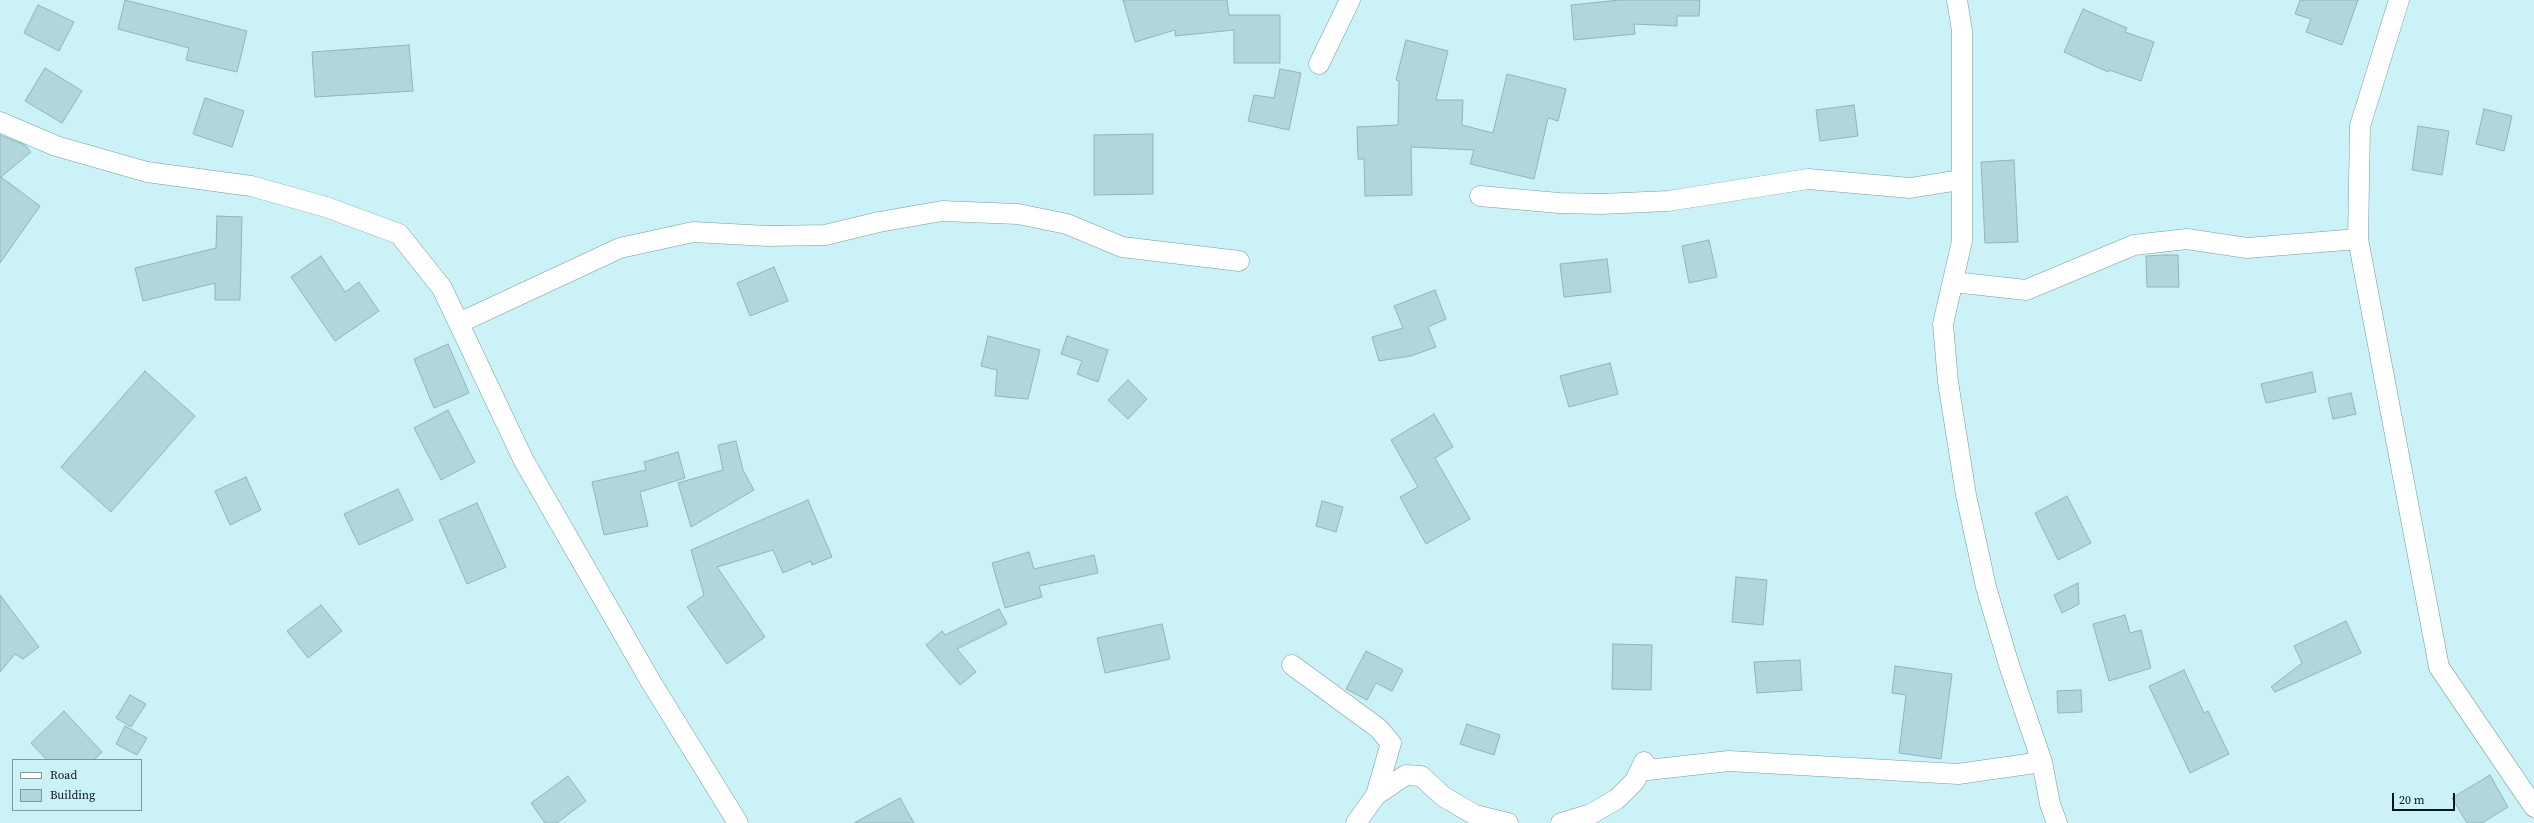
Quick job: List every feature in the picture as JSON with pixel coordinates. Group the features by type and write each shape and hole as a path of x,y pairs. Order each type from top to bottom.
{"street":[{"path":"1319,64 1350,0"},
{"path":"1957,0 1962,31 1960,180 1962,240 1943,324 1948,382 1966,495 1986,587 2009,665 2042,762 2050,804 2057,823"},
{"path":"2399,0 2360,126 2358,239 2439,667 2534,807"},
{"path":"0,122 56,146 147,172 251,186 326,207 399,234 442,288 524,461 651,682 738,823"},
{"path":"1480,196 1559,203 1602,204 1668,200 1808,179 1910,188 1960,180"},
{"path":"459,323 620,248 693,232 768,236 825,235 880,222 942,211 1018,214 1067,224 1122,247 1239,261"},
{"path":"1953,282 2026,290 2134,245 2187,239 2247,248 2358,239"},
{"path":"1292,665 1378,728 1391,743 1376,795 1356,823"},
{"path":"1561,823 1591,814 1617,799 1636,781 1644,762 1648,770 1729,762 1958,774 2042,762"},
{"path":"1376,795 1406,775 1421,776 1444,797 1475,815 1508,823"}],"building":[{"path":"125,0 247,31 237,72 186,60 189,48 118,29"},
{"path":"1123,0 1227,0 1229,15 1280,15 1280,63 1234,63 1234,30 1175,36 1175,30 1135,42"},
{"path":"1620,0 1700,0 1699,16 1677,16 1677,26 1634,24 1635,34 1574,40 1571,5"},
{"path":"2300,0 2358,0 2342,45 2306,32 2311,19 2295,14"},
{"path":"38,5 74,22 59,51 24,33"},
{"path":"2083,9 2127,28 2125,32 2154,42 2141,81 2109,70 2108,72 2064,52"},
{"path":"1406,40 1448,51 1436,100 1463,100 1462,125 1493,133 1507,74 1566,89 1558,121 1548,118 1534,179 1470,164 1474,150 1411,147 1412,195 1365,196 1364,159 1358,159 1357,127 1398,125 1399,81 1396,80"},
{"path":"409,45 413,91 315,97 312,52"},
{"path":"45,68 82,91 62,123 25,101"},
{"path":"1280,69 1301,73 1289,130 1248,121 1254,95 1274,98"},
{"path":"205,98 244,111 232,147 193,134"},
{"path":"1854,105 1858,136 1820,141 1816,110"},
{"path":"2484,109 2512,116 2504,151 2476,144"},
{"path":"2418,126 2449,131 2442,175 2412,170"},
{"path":"1153,134 1153,194 1094,195 1094,135"},
{"path":"0,135 25,145 31,152 1,177 40,206 0,263"},
{"path":"2014,160 2018,242 1985,243 1981,162"},
{"path":"217,216 242,217 240,300 215,300 215,283 143,301 135,268 216,248"},
{"path":"1709,240 1717,277 1689,283 1682,246"},
{"path":"2178,255 2179,287 2147,287 2146,256"},
{"path":"321,256 345,292 359,282 379,311 335,341 291,277"},
{"path":"1607,259 1611,292 1564,297 1560,264"},
{"path":"774,267 788,301 750,316 737,283"},
{"path":"1435,290 1446,319 1428,327 1436,347 1411,356 1379,361 1372,337 1403,328 1394,306"},
{"path":"988,336 1040,350 1028,399 995,396 997,370 981,366"},
{"path":"1067,336 1108,350 1098,382 1077,374 1082,361 1061,354"},
{"path":"448,344 469,393 434,408 414,359"},
{"path":"1610,363 1618,394 1569,407 1560,376"},
{"path":"145,371 195,416 111,512 61,467"},
{"path":"2312,372 2316,392 2266,403 2261,384"},
{"path":"1128,380 1147,399 1128,419 1108,400"},
{"path":"2351,393 2356,414 2333,419 2328,398"},
{"path":"448,410 475,462 441,480 414,428"},
{"path":"1434,414 1453,447 1435,458 1470,519 1426,544 1400,497 1418,487 1391,440"},
{"path":"736,441 743,470 754,490 691,527 678,483 723,470 718,445"},
{"path":"678,452 685,478 640,492 648,526 604,535 592,482 646,470 644,462"},
{"path":"246,477 261,510 230,525 215,491"},
{"path":"398,489 413,520 359,545 344,514"},
{"path":"2067,496 2091,543 2058,560 2035,513"},
{"path":"808,500 832,557 812,565 811,561 783,573 773,550 717,567 765,637 727,664 687,607 704,595 691,550"},
{"path":"1322,501 1343,507 1336,532 1316,526"},
{"path":"477,503 506,567 467,584 439,520"},
{"path":"1029,552 1034,569 1094,555 1098,573 1039,586 1042,597 1005,608 992,563"},
{"path":"1736,577 1767,580 1763,625 1732,622"},
{"path":"2078,583 2079,604 2062,613 2054,595"},
{"path":"0,595 39,647 23,659 15,654 0,672"},
{"path":"321,605 342,631 308,658 287,631"},
{"path":"999,609 1007,624 957,649 976,672 960,685 926,645 942,631 945,635"},
{"path":"2125,615 2130,633 2141,630 2151,668 2109,681 2093,624"},
{"path":"2346,621 2361,653 2275,692 2271,687 2302,663 2294,646"},
{"path":"1162,624 1170,659 1105,673 1097,638"},
{"path":"1613,644 1652,645 1651,690 1612,689"},
{"path":"1366,651 1403,670 1392,691 1376,683 1367,700 1346,689"},
{"path":"1800,660 1802,690 1757,693 1754,662"},
{"path":"1895,666 1952,674 1941,759 1899,753 1906,695 1892,693"},
{"path":"2184,670 2204,713 2208,711 2229,754 2190,773 2149,686"},
{"path":"2081,690 2082,712 2058,713 2057,691"},
{"path":"130,695 146,704 131,727 116,718"},
{"path":"64,711 102,752 95,759 46,759 31,743"},
{"path":"1467,724 1500,735 1494,755 1460,744"},
{"path":"125,726 147,738 137,755 116,744"},
{"path":"2490,775 2508,807 2482,823 2467,823 2452,798"},
{"path":"568,776 586,801 557,823 545,823 531,803"},
{"path":"900,798 914,823 854,823"}]}
